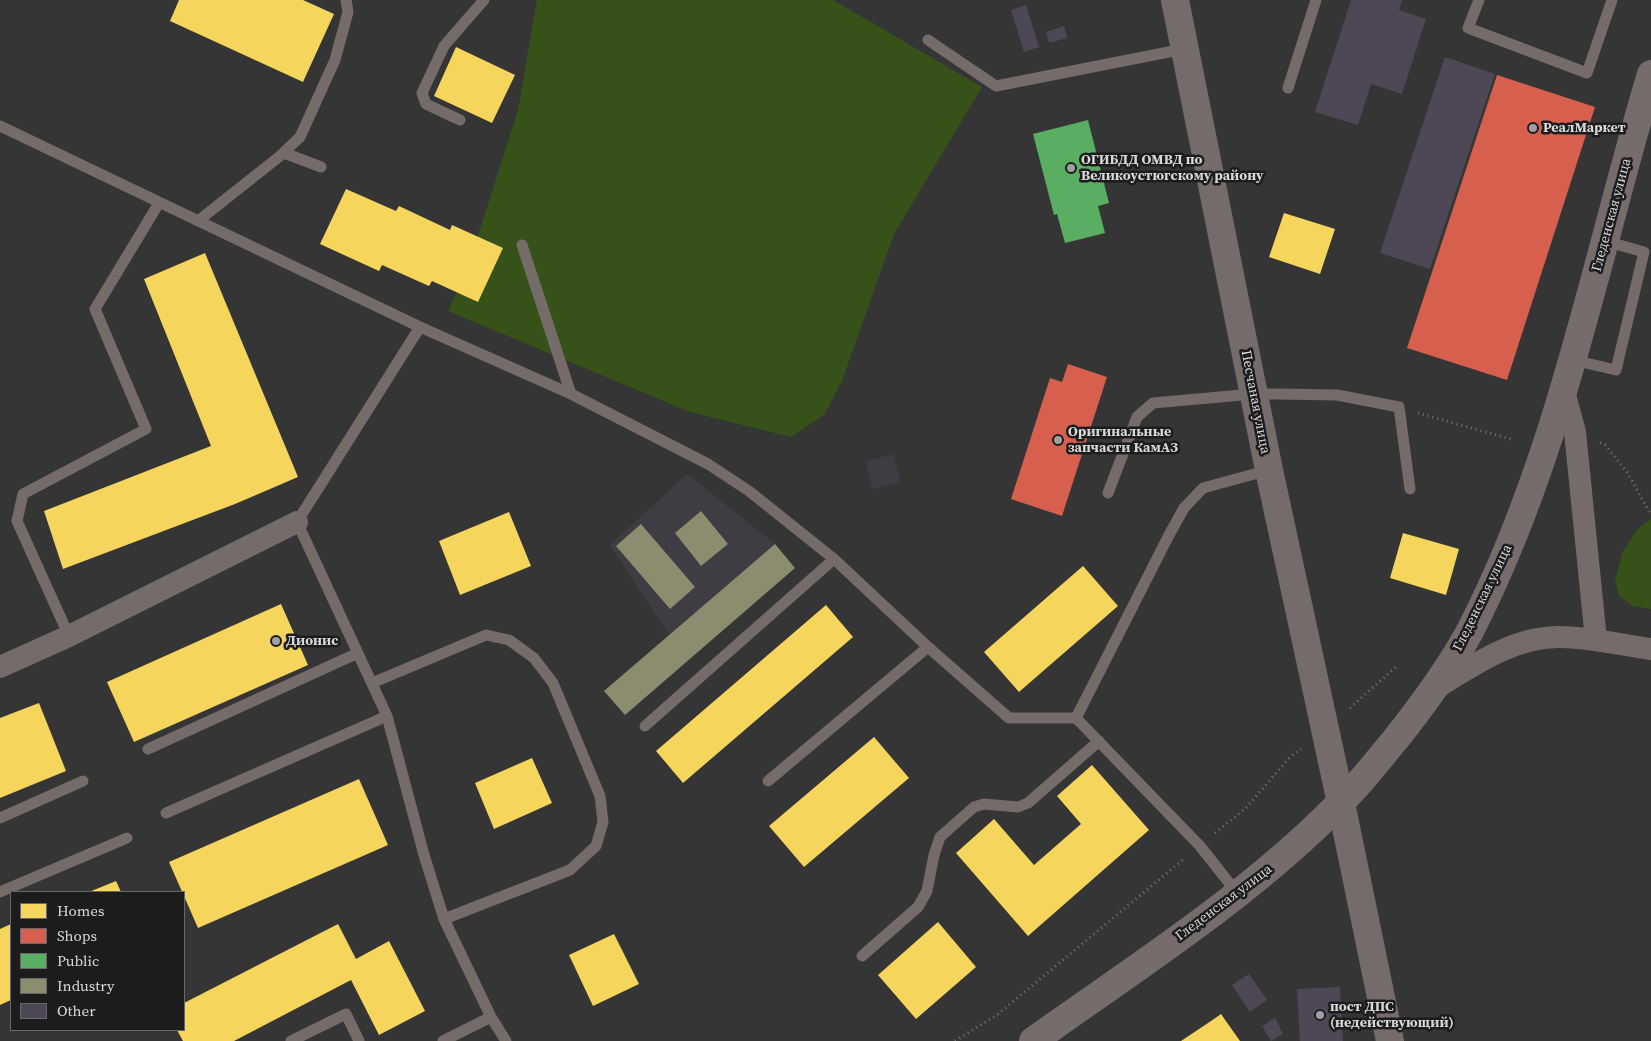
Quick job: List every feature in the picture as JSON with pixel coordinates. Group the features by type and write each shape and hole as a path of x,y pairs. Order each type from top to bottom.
{"main road":[{"name":"Песчаная улица","path":"1175,0 1269,470 1326,730 1390,1041"},
{"name":"Гледенская улица","path":"1032,1041 1262,876 1341,802 1380,758 1435,688 1469,633 1497,573 1525,504 1564,391 1651,74"}],"street":[{"path":"1564,391 1575,432 1596,640"},
{"path":"0,667 69,636 297,522"},
{"path":"1435,688 1494,653 1527,641 1558,637 1596,640 1651,649"}],"lane":[{"path":"198,221 284,153 300,137 334,60 348,12 346,0"},
{"path":"460,120 426,104 422,93 444,46 484,0"},
{"path":"1288,88 1316,0"},
{"path":"1479,0 1468,28 1587,72 1612,0"},
{"path":"928,40 996,86 1184,49"},
{"path":"0,126 420,327 571,394 708,464 749,491 834,559 928,647 1009,718 1076,718 1200,846 1238,894"},
{"path":"284,153 321,167"},
{"path":"69,636 17,521 23,494 146,429 94,309 159,203"},
{"path":"1573,360 1616,370 1644,252 1605,241"},
{"path":"522,245 571,394"},
{"path":"420,327 297,522 387,716 424,854 444,919 491,1017 506,1041"},
{"path":"1108,493 1137,416 1153,403 1254,394 1338,395 1399,407 1410,489"},
{"path":"1076,718 1164,543 1184,508 1203,488 1269,470"},
{"path":"645,726 834,559"},
{"path":"372,683 486,635 509,640 534,658 553,683 600,796 603,822 596,846 570,870 444,919"},
{"path":"768,781 928,647"},
{"path":"148,749 358,654"},
{"path":"166,813 387,716"},
{"path":"862,956 918,907 927,891 934,854 940,837 974,807 984,804 1018,807 1028,803 1099,741"},
{"path":"0,818 83,781"},
{"path":"0,892 127,838"},
{"path":"291,1041 346,1014 358,1041"},
{"path":"443,1041 491,1017"}],"path":[{"path":"1399,407 1514,440"},
{"path":"1575,432 1605,445 1627,472 1651,515"},
{"path":"956,1041 997,1015 1246,808 1290,757 1326,730 1396,667"}],"shaded area":[{"path":"893,454 901,482 873,489 865,462"},
{"path":"687,474 775,544 669,635 610,545"}],"green space":[{"path":"537,0 833,0 982,87 894,234 842,381 824,415 791,437 690,412 448,311 467,270 518,110"},
{"path":"1651,519 1651,609 1633,606 1619,596 1615,580 1623,551 1639,528"}],"building: Homes":[{"path":"179,0 303,0 334,14 303,82 170,21"},
{"path":"456,47 515,75 492,123 434,96"},
{"path":"346,189 396,211 399,206 450,230 452,225 503,248 478,302 432,281 429,286 382,265 379,271 320,244"},
{"path":"1284,213 1335,229 1320,274 1269,257"},
{"path":"205,253 298,477 235,504 63,569 44,511 211,446 144,279"},
{"path":"509,512 531,566 460,595 439,541"},
{"path":"1403,533 1459,549 1446,595 1390,578"},
{"path":"1083,566 1118,606 1019,692 984,652"},
{"path":"281,604 308,665 134,742 107,682"},
{"path":"826,605 853,637 683,783 656,751"},
{"path":"39,703 66,771 0,798 0,718"},
{"path":"874,737 909,778 804,867 769,826"},
{"path":"532,758 552,803 494,829 475,783"},
{"path":"1092,765 1149,830 1028,936 956,853 994,819 1034,865 1081,824 1057,796"},
{"path":"359,779 388,845 198,928 185,898 185,891 182,891 169,862"},
{"path":"116,881 121,891 91,891"},
{"path":"938,922 976,967 916,1019 878,975"},
{"path":"10,924 10,1000 0,1005 0,929"},
{"path":"338,924 356,959 389,941 425,1011 379,1035 351,980 234,1041 183,1041 178,1031 185,1031 185,1002"},
{"path":"614,934 639,984 593,1006 569,955"},
{"path":"1221,1014 1240,1041 1181,1041 1211,1021"}],"building: Shops":[{"path":"1497,75 1595,107 1507,380 1407,348"},
{"name":"Оригинальные запчасти КамАЗ","path":"1068,364 1107,377 1062,516 1011,499 1050,378 1062,382"}],"building: Public":[{"name":"ОГИБДД ОМВД по Великоустюгскому району","path":"1088,120 1109,203 1098,206 1105,233 1065,243 1057,214 1054,215 1033,134"}],"building: Industry":[{"path":"701,511 728,544 701,566 675,533"},
{"path":"641,524 695,587 670,609 616,546"},
{"path":"775,544 795,568 625,715 604,691"}],"building: Other":[{"path":"1351,0 1402,0 1399,10 1426,19 1402,94 1371,84 1358,125 1315,112"},
{"path":"1026,5 1039,47 1024,52 1011,10"},
{"path":"1064,26 1067,38 1049,43 1046,32"},
{"path":"1445,57 1495,74 1430,269 1380,253"},
{"path":"1249,974 1267,1000 1250,1012 1232,985"},
{"name":"пост ДПС (недействующий)","path":"1340,987 1343,1041 1300,1041 1297,989"},
{"path":"1275,1018 1283,1034 1271,1041 1262,1026"}],"place":[{"name":"РеалМаркет","path":"1533,128"},
{"name":"ОГИБДД ОМВД по Великоустюгскому району","path":"1071,168"},
{"name":"Оригинальные запчасти КамАЗ","path":"1058,440"},
{"name":"Дионис","path":"276,641"},
{"name":"пост ДПС (недействующий)","path":"1320,1015"}]}
